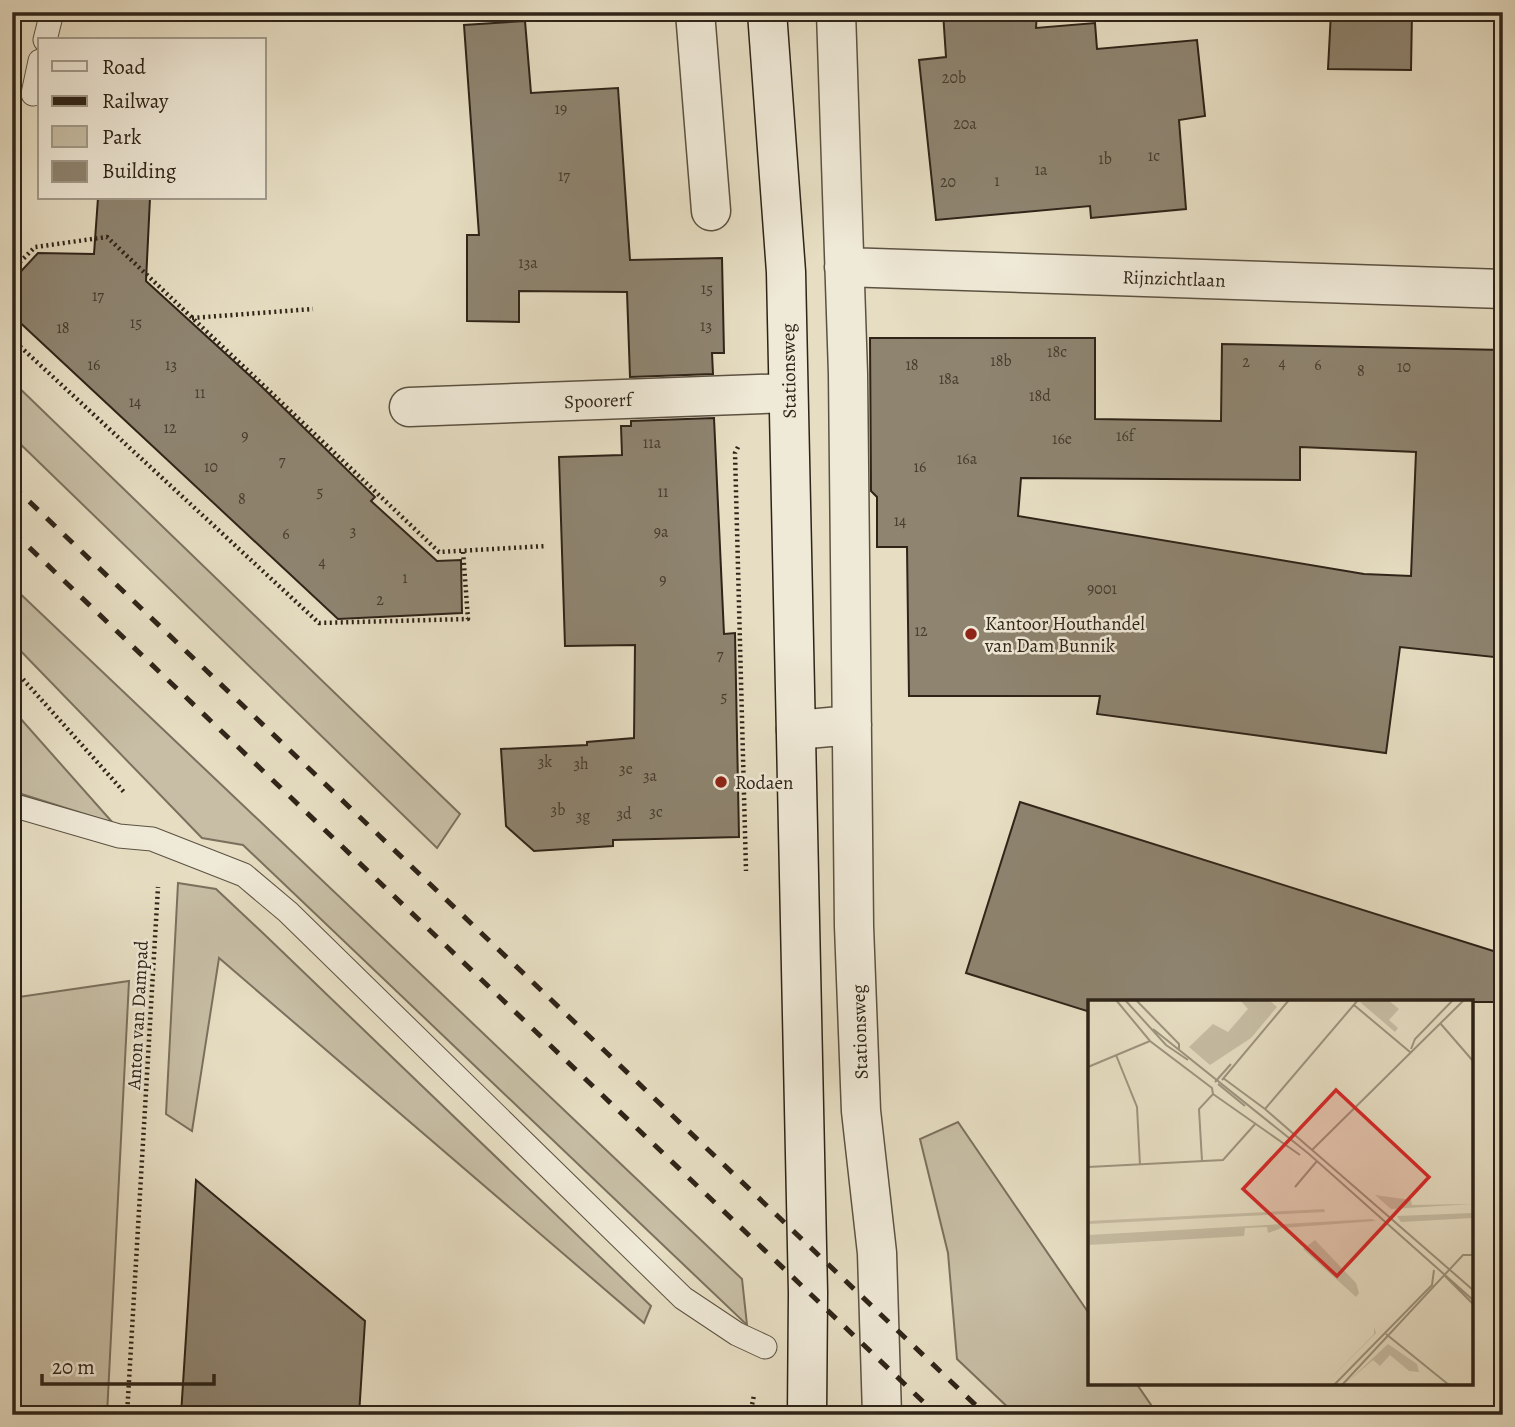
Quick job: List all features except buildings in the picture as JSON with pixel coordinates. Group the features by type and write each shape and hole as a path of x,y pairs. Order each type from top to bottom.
{"street":[{"path":"695,12 710,211"},
{"name":"Stationsweg","path":"767,12 786,272 808,1268 807,1415"},
{"name":"Stationsweg","path":"836,12 844,267 853,861 861,1111 877,1253 882,1415"},
{"name":"Rijnzichtlaan","path":"844,267 1503,289"},
{"name":"Spoorerf","path":"409,407 788,393"},
{"path":"796,730 852,725"}],"lane":[{"path":"46,38 52,12"},
{"path":"33,94 38,70"},
{"path":"12,805 119,836 152,839 244,875 288,912 682,1298 737,1334 765,1347"}],"path":[{"path":"12,270 36,247 107,237 439,552 546,546"},
{"path":"191,318 313,309"},
{"path":"12,339 318,623 468,619 463,551"},
{"name":"Anton van Dampad","path":"12,667 126,793 152,839 159,880 127,1415"}],"green space":[{"path":"12,381 460,814 437,848 12,436"},
{"path":"12,586 742,1279 747,1325 243,845 202,838 12,642"},
{"path":"12,709 113,823 12,791"},
{"path":"178,883 216,889 266,936 651,1306 644,1323 219,958 192,1131 166,1114"},
{"path":"129,981 107,1415 12,1415 12,991 19,997"},
{"path":"958,1122 1088,1312 1088,1385 1137,1385 1158,1415 1016,1415 957,1359 948,1253 920,1139"}],"railway":[{"path":"12,485 986,1415"},
{"path":"12,531 937,1415"}],"place":[{"name":"Kantoor Houthandel van Dam Bunnik","path":"971,634"},
{"name":"Rodaen","path":"721,782"}]}
